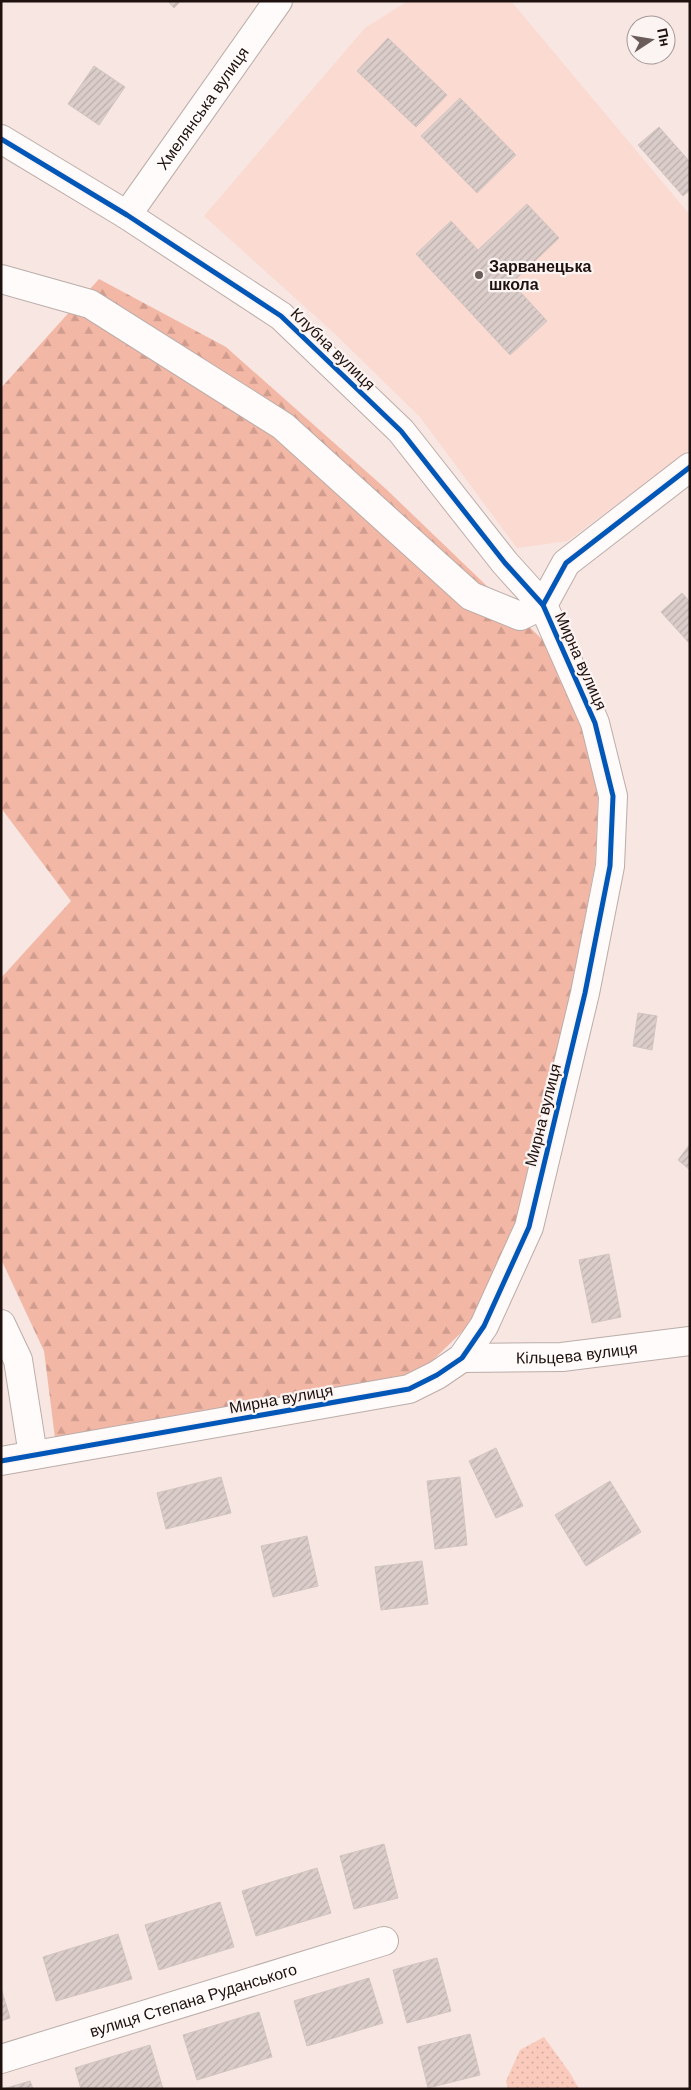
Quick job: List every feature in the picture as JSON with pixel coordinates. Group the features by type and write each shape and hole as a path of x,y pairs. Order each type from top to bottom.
{"street":[{"name":"Хмелянська вулиця","path":"127,215 278,1"},
{"name":"Клубна вулиця","path":"1,140 127,215 281,316 401,431 505,563 543,605"},
{"path":"1,279 90,304 283,426 471,596 520,616 543,605"},
{"name":"Мирна вулиця","path":"1,1461 409,1389 437,1375 462,1358 484,1326 529,1227 585,993 610,866 612,796 595,723 543,605 566,563 690,467"},
{"path":"1,1324 18,1360 33,1455"},
{"name":"Кільцева вулиця","path":"462,1358 562,1357 690,1341"},
{"name":"вулиця Степана Руданського","path":"1,2059 384,1941"}],"shaded area":[{"name":"Зарванецька школа","path":"408,1 511,1 690,215 690,449 568,541 517,548 420,417 334,333 204,216 365,28"},
{"path":"544,2037 579,2089 508,2089 506,2081 520,2050"}],"green space":[{"path":"99,279 226,347 386,489 546,643 583,726 598,798 595,864 571,991 516,1225 470,1324 429,1364 402,1378 55,1438 44,1351 1,1259 1,978 71,901 1,808 1,388"}],"building":[{"path":"168,1 181,1 174,8"},
{"path":"388,38 447,95 416,127 357,71"},
{"path":"94,66 125,87 99,125 68,104"},
{"path":"460,98 516,155 477,193 421,136"},
{"path":"659,127 690,162 690,190 683,196 638,145"},
{"path":"527,204 559,238 512,283 547,321 510,355 416,254 451,221 478,250"},
{"path":"682,593 690,602 690,644 661,612"},
{"path":"638,1013 657,1016 652,1050 633,1046"},
{"path":"690,1144 690,1170 678,1160"},
{"path":"609,1254 621,1317 592,1323 579,1260"},
{"path":"496,1448 523,1506 496,1518 469,1461"},
{"path":"221,1477 231,1513 166,1529 157,1493"},
{"path":"460,1477 467,1545 435,1549 427,1481"},
{"path":"610,1481 641,1532 586,1566 555,1515"},
{"path":"307,1536 318,1586 273,1597 261,1546"},
{"path":"422,1561 428,1604 381,1610 375,1567"},
{"path":"384,1844 398,1898 354,1909 340,1856"},
{"path":"317,1868 331,1913 256,1936 242,1891"},
{"path":"220,1902 234,1947 159,1970 145,1925"},
{"path":"118,1934 132,1979 56,2001 43,1957"},
{"path":"437,1958 451,2011 407,2023 393,1970"},
{"path":"369,1978 383,2023 307,2046 294,2001"},
{"path":"1,1988 10,2018 1,2021"},
{"path":"259,2012 272,2057 197,2080 183,2035"},
{"path":"470,2034 480,2075 428,2088 418,2047"},
{"path":"150,2045 163,2089 81,2089 75,2068"},
{"path":"30,2081 33,2089 3,2089"}],"cycle path":[{"path":"1,139 127,215 281,316 401,431 505,563 543,605"},
{"path":"1,1461 409,1389 437,1375 462,1358 484,1326 529,1227 585,993 610,866 613,796 595,723 543,605 566,563 690,467"}],"place":[{"name":"Зарванецька школа","path":"479,275"}]}
